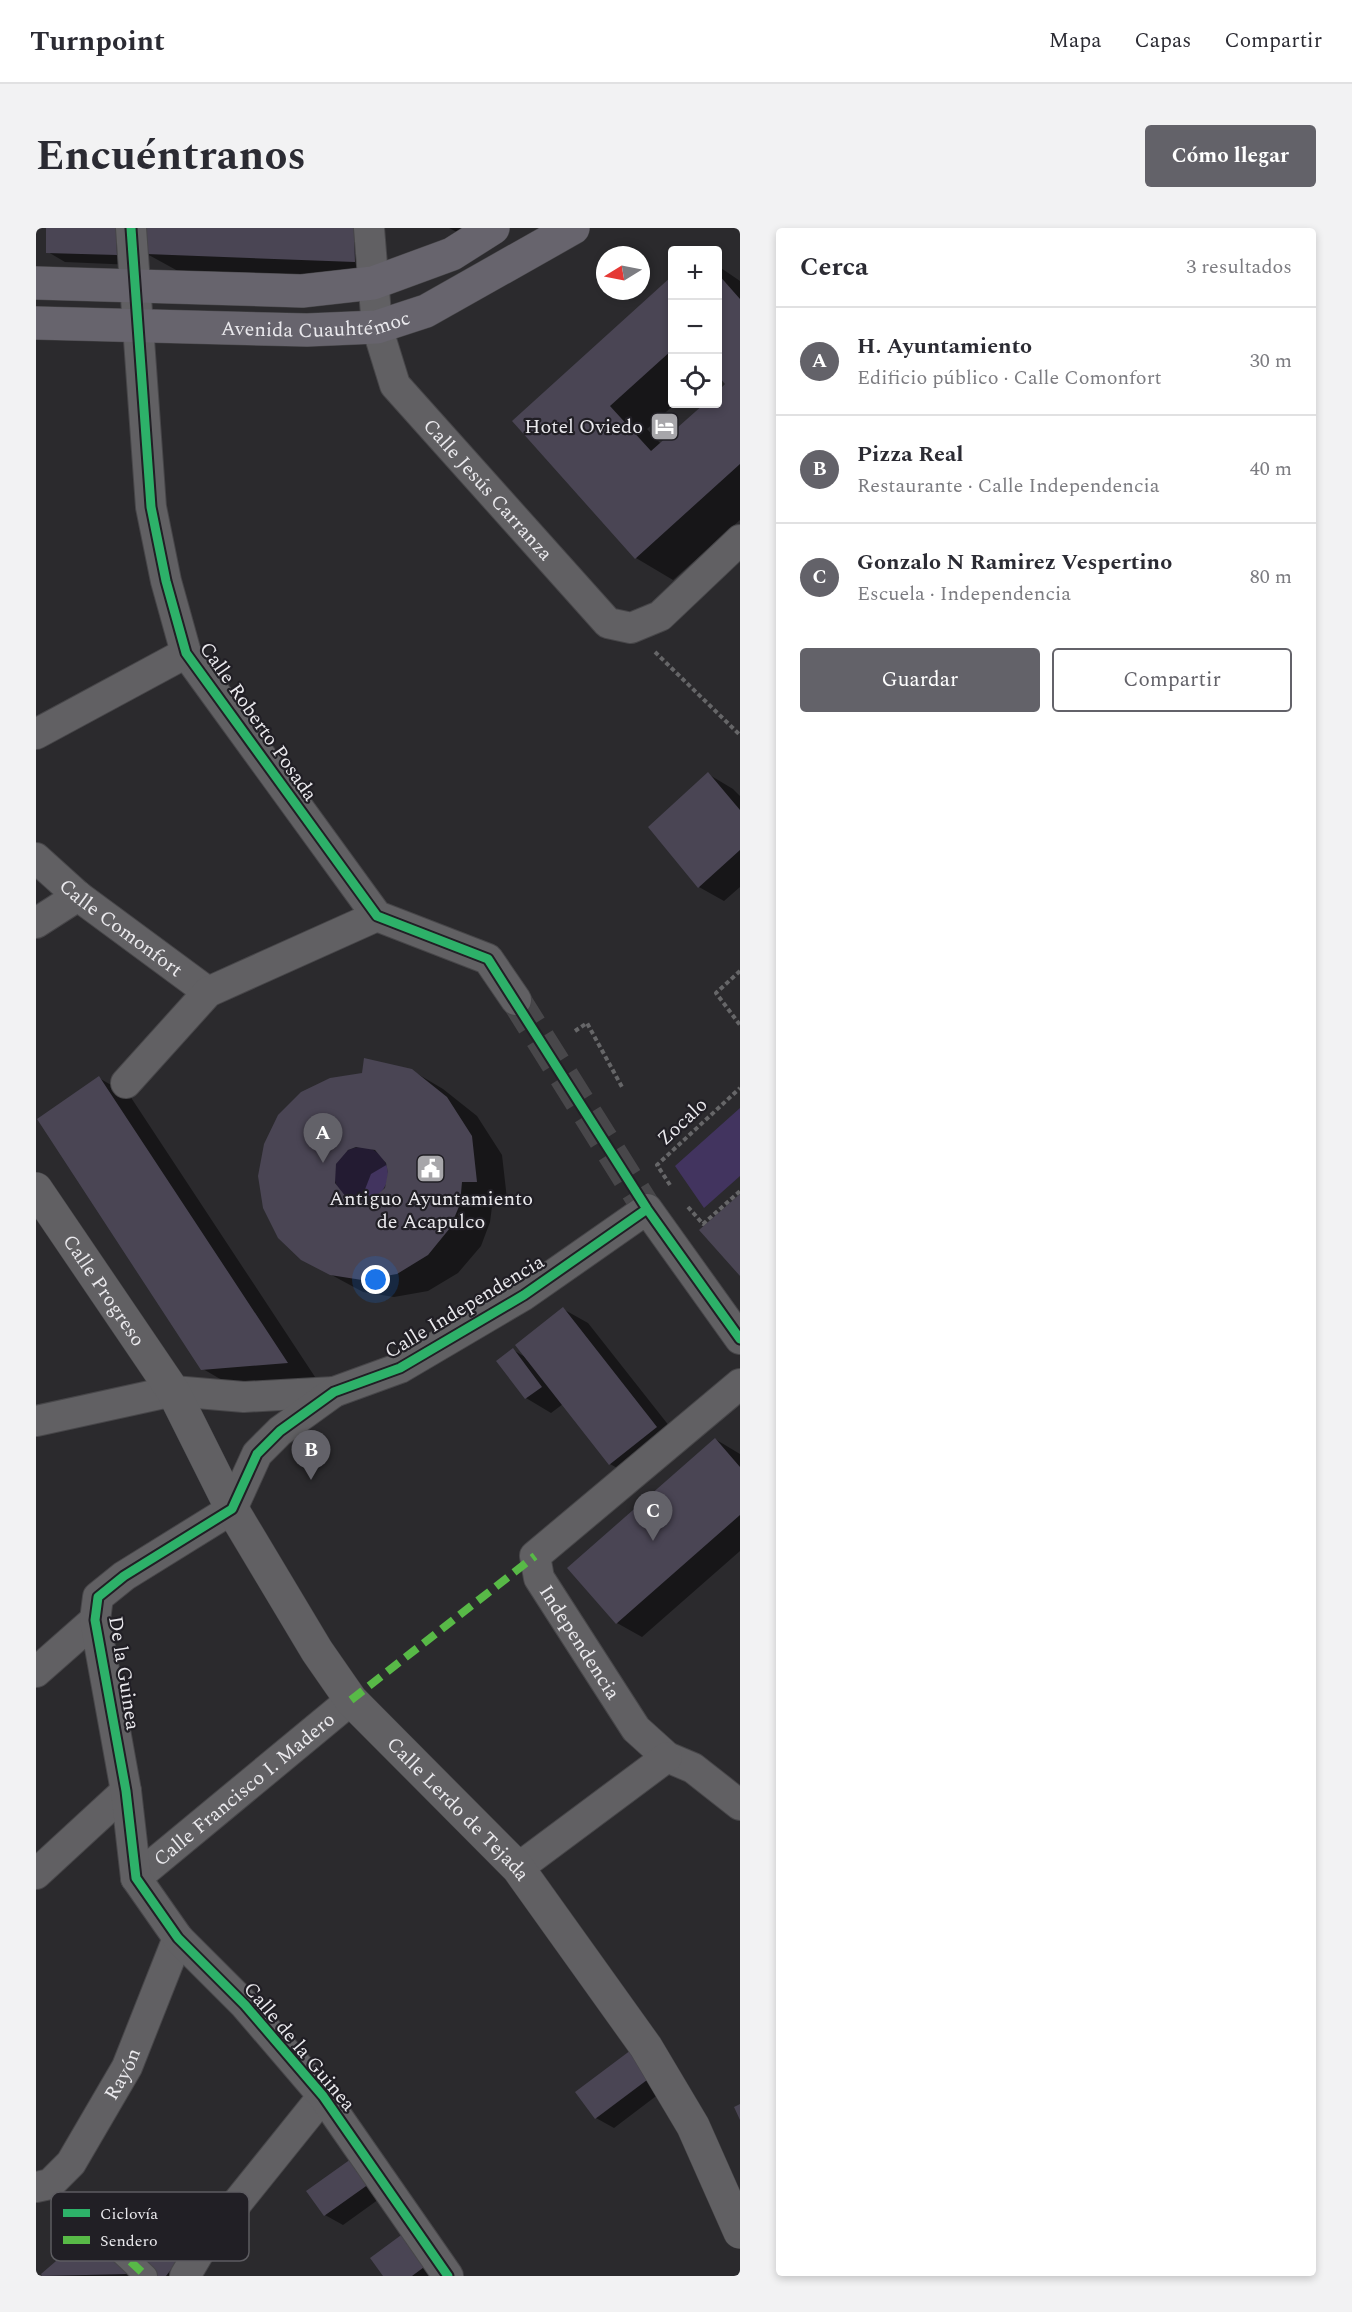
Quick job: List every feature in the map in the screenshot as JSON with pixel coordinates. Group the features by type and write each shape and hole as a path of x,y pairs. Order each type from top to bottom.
{"main road":[{"name":"Avenida Cuauhtémoc","path":"36,283 302,291 373,283 452,254 493,228"},
{"name":"Avenida Cuauhtémoc","path":"36,323 307,330 377,327 426,311 573,228"}],"street":[{"name":"Calle Roberto Posada","path":"130,228 151,507 166,581 186,653 376,916"},
{"name":"Calle Jesús Carranza","path":"369,228 377,327 395,385 608,623 631,628"},
{"path":"631,628 660,616 740,540"},
{"path":"36,734 186,653"},
{"name":"Calle Comonfort","path":"36,858 78,896 208,992"},
{"path":"36,923 78,896"},
{"path":"126,1083 208,992 376,916 488,959 516,1000"},
{"name":"Calle Progreso","path":"36,1189 172,1391"},
{"name":"Calle Independencia","path":"232,1509 257,1454 280,1431 334,1392 400,1368 524,1296 647,1209 740,1339"},
{"name":"Independencia","path":"667,1757 636,1729 539,1578 535,1556 740,1384"},
{"name":"Calle Independencia","path":"36,1421 172,1391 244,1397 334,1392"},
{"name":"Calle Lerdo de Tejada","path":"172,1391 232,1509 317,1651 351,1700 518,1868 646,2047 693,2126 740,2232"},
{"name":"De la Guinea","path":"136,1878 126,1791 95,1620 98,1597 124,1576 232,1509"},
{"path":"36,1672 95,1620"},
{"name":"Calle Francisco I. Madero","path":"136,1878 351,1700"},
{"path":"518,1868 667,1757 693,1768 740,1805"},
{"path":"36,1874 126,1791"},
{"name":"Calle de la Guinea","path":"136,1878 178,1938 245,2005 323,2096 448,2276"},
{"name":"Rayón","path":"36,2187 50,2184 71,2163 128,2067 178,1938"},
{"path":"246,2192 323,2096"},
{"path":"130,2261 146,2276"},
{"path":"185,2276 194,2261"}],"path":[{"path":"631,628 740,735"},
{"path":"740,971 716,993 740,1025"},
{"path":"575,1031 587,1023 622,1087"},
{"path":"681,1200 703,1224 740,1191"}],"shaded area":[{"path":"740,1108 740,1176 704,1208 675,1166"},
{"path":"361,1147 371,1149 380,1155 386,1164 388,1174 386,1184 380,1193 371,1199 361,1201 351,1199 342,1193 336,1184 334,1174 336,1164 342,1155 351,1149"}],"building":[{"path":"46,228 116,228 117,255 46,253"},
{"path":"146,228 354,228 355,262 146,254"},
{"path":"722,279 740,299 740,464 635,559 512,421 646,300 650,300 650,296 668,280 668,354 610,406 651,451 699,408 722,408 722,387 725,384 722,381"},
{"path":"708,772 740,810 740,850 698,888 648,827"},
{"name":"Antiguo Ayuntamiento de Acapulco","path":"364,1058 412,1069 447,1097 472,1136 477,1182 462,1182 460,1204 450,1228 428,1255 397,1274 362,1280 330,1275 301,1260 278,1238 263,1208 258,1176 264,1144 278,1115 301,1092 330,1078 362,1073","holes":["356,1147 375,1150 386,1163 388,1172 385,1188 371,1200 354,1201 346,1197 335,1183 336,1164 348,1150"]},
{"path":"99,1076 288,1363 201,1370 37,1119"},
{"path":"740,1194 740,1276 699,1230"},
{"path":"563,1307 657,1427 609,1465 515,1345"},
{"path":"513,1348 542,1387 525,1399 496,1361"},
{"path":"715,1438 740,1467 740,1515 616,1624 567,1568"},
{"path":"635,2047 655,2074 595,2119 575,2092"},
{"path":"740,2104 740,2120 734,2107"},
{"path":"358,2154 376,2179 324,2216 306,2191"},
{"path":"408,2230 431,2262 412,2276 383,2276 370,2258"},
{"path":"56,2261 118,2261 129,2274 42,2276 41,2274"},
{"path":"147,2261 178,2261 166,2276 153,2276 142,2268"}],"tunnel":[{"path":"516,1000 647,1209"}],"marked path":[{"path":"351,1700 535,1556"},
{"path":"130,2261 146,2276"}],"cycle path":[{"path":"131,228 151,507 166,581 186,653 377,916 488,959 647,1209 740,1339"},
{"path":"448,2276 323,2096 245,2005 178,1938 136,1878 126,1791 95,1620 98,1597 124,1576 232,1509 257,1454 280,1431 334,1392 400,1368 524,1295 647,1209"}],"place":[{"name":"Hotel Oviedo","path":"664,426"},
{"name":"H. Ayuntamiento","path":"323,1163"},
{"name":"Antiguo Ayuntamiento de Acapulco","path":"431,1168"},
{"name":"Pizza Real","path":"311,1480"},
{"name":"Gonzalo N Ramirez Vespertino","path":"653,1541"}]}
